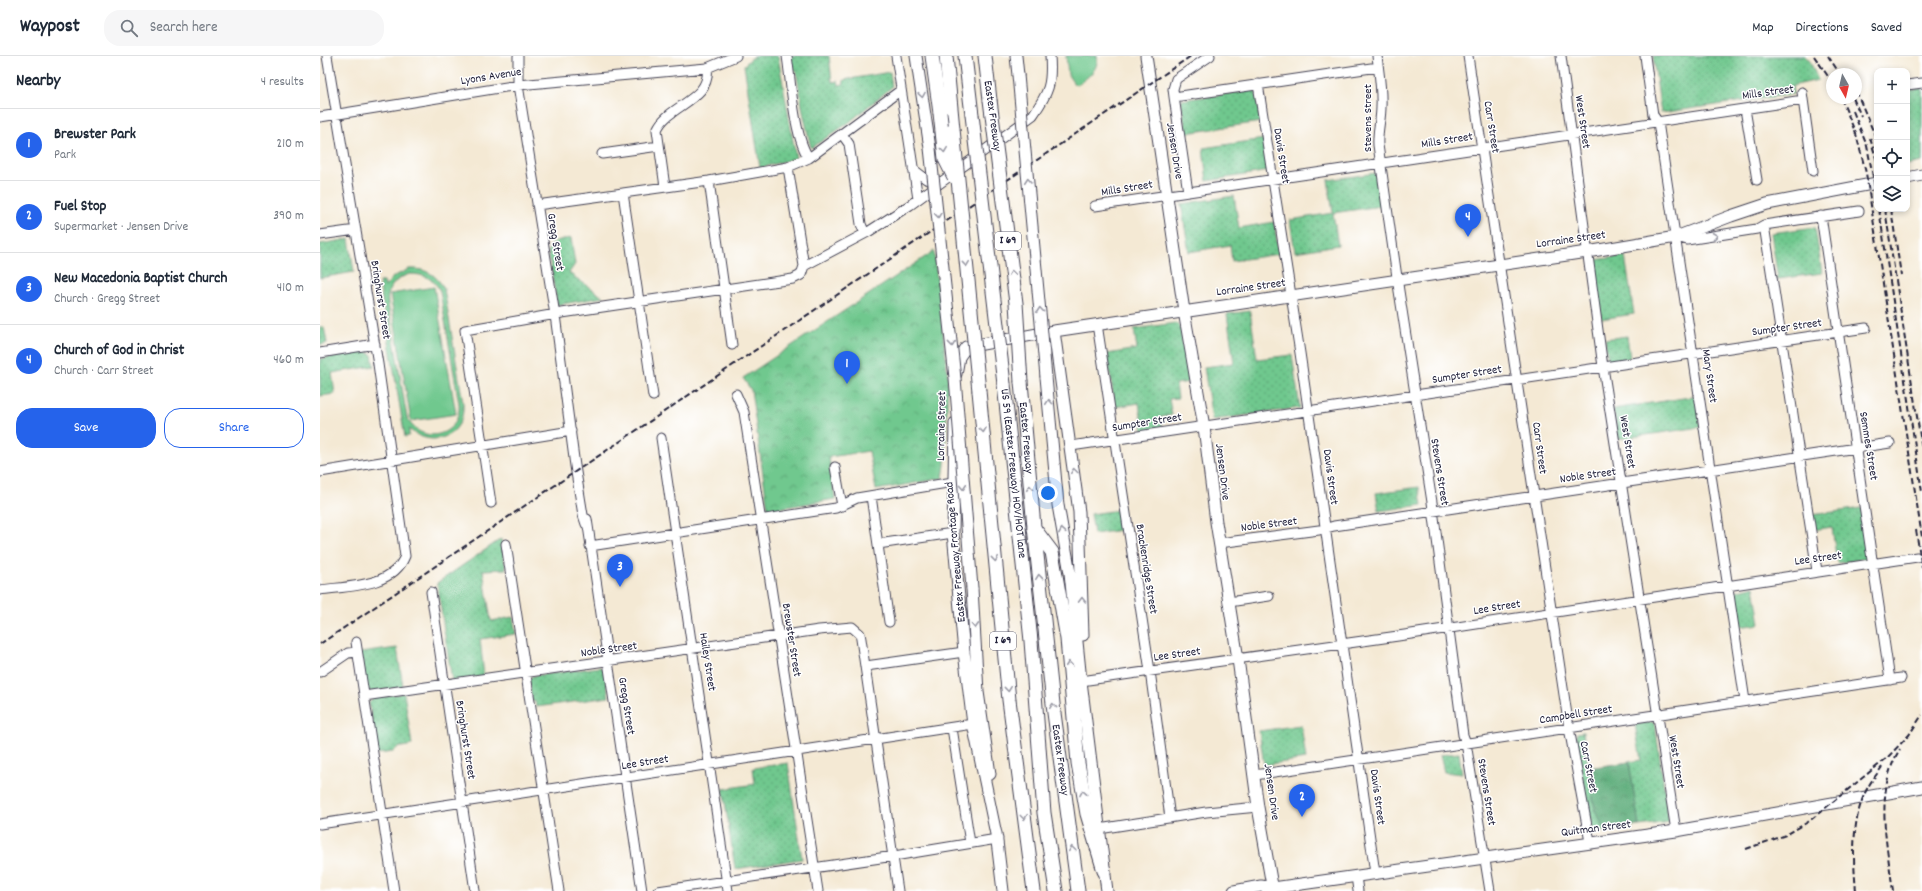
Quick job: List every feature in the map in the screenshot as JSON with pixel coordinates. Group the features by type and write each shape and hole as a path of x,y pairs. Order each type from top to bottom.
{"highway":[{"path":"932,56 945,159 957,183"},
{"name":"I 69","path":"946,56 957,183 1009,700 1034,891"},
{"name":"US 59 (Eastex Freeway) HOV/HOT lane","path":"965,56 1004,384 1032,642 1044,813 1056,891"},
{"name":"Eastex Freeway","path":"984,56 1016,303 1021,382 1034,527 1054,713 1078,889"},
{"path":"1034,527 1052,552 1067,639 1079,770 1086,814 1104,871"}],"main road":[{"name":"Eastex Freeway Frontage Road","path":"916,56 930,148 954,363 972,588 978,692 992,783 1003,891"},
{"path":"1016,56 1058,504 1070,573 1081,681 1107,891"},
{"name":"Jensen Drive","path":"1146,56 1168,195 1184,311 1204,427 1219,543 1238,659 1271,890"},
{"path":"1910,177 1922,175"},
{"name":"Lorraine Street","path":"953,482 956,371 959,356 966,347 1097,324 1587,252 1676,237 1767,204 1874,184"},
{"path":"1054,331 1072,446 1079,512 1084,668 1081,681"},
{"path":"953,482 953,533 964,652 973,724 997,838"},
{"name":"Quitman Street","path":"1234,891 1261,886 1271,890 1484,857 1676,831 1922,787"},
{"path":"1000,871 1009,891"}],"street":[{"name":"Gregg Street","path":"518,56 518,84 555,315 571,436 583,515 590,546 642,891"},
{"name":"Lyons Avenue","path":"320,117 518,84 707,68 736,56"},
{"path":"787,56 802,146 809,158"},
{"path":"896,56 918,199"},
{"path":"804,266 868,232 918,199 1033,115 1046,97 1052,77 1050,56"},
{"path":"1188,192 1173,89 1176,79 1210,56"},
{"name":"Stevens Street","path":"1377,56 1381,109 1377,135 1397,280 1433,511 1463,735 1466,743 1490,891"},
{"name":"Carr Street","path":"1468,56 1569,728 1590,842"},
{"name":"West Street","path":"1561,56 1603,367 1676,831"},
{"name":"Mary Street","path":"1645,56 1653,115 1658,122 1694,353 1745,701"},
{"name":"Bringhurst Street","path":"320,590 384,579 393,573 405,556 375,344 338,114 325,61"},
{"path":"1174,97 1378,67"},
{"path":"665,187 657,130 658,126 706,83 708,76 707,68"},
{"path":"1910,85 1922,83"},
{"name":"Davis Street","path":"1258,84 1343,644 1375,873"},
{"path":"537,205 709,181 788,168 809,158 901,90"},
{"name":"Mills Street","path":"1095,206 1746,109 1802,96 1813,170"},
{"path":"1746,109 1757,180"},
{"path":"842,134 849,144 861,224 863,229 868,232"},
{"path":"602,154 659,146"},
{"path":"491,503 465,330 793,279 801,275 804,266 788,168"},
{"path":"913,169 926,179 941,182"},
{"path":"709,181 732,345"},
{"path":"623,193 654,396"},
{"name":"Lorraine Street","path":"1676,237 1687,240 1757,229 1764,225 1859,211"},
{"name":"Semmes Street","path":"1821,216 1874,563 1890,680"},
{"path":"1764,225 1817,572"},
{"path":"320,236 356,230"},
{"name":"Brackenridge Street","path":"1097,324 1150,671 1170,818"},
{"name":"Sumpter Street","path":"1072,446 1866,328"},
{"path":"320,353 375,344"},
{"name":"Brewster Street","path":"736,394 743,408 818,891"},
{"path":"320,472 571,431"},
{"name":"Hailey Street","path":"661,438 728,891"},
{"name":"Noble Street","path":"1219,543 1320,530 1325,527 1890,443"},
{"path":"836,467 842,506"},
{"path":"590,546 842,506 857,498 953,482"},
{"path":"871,496 889,622"},
{"path":"878,544 953,533"},
{"path":"506,544 559,891"},
{"name":"Lee Street","path":"1081,681 1343,644 1917,557"},
{"name":"Bringhurst Street","path":"431,592 475,891"},
{"path":"1229,602 1269,596"},
{"name":"Noble Street","path":"364,696 846,627 852,627 857,630 862,640 866,666"},
{"path":"320,672 357,647 394,891"},
{"path":"898,891 866,666 964,652"},
{"name":"Campbell Street","path":"1255,775 1901,678"},
{"name":"Lee Street","path":"320,824 973,724"},
{"path":"952,728 970,843"},
{"path":"1100,829 1170,818 1258,807"},
{"path":"658,891 894,856 997,838"},
{"path":"1356,876 1358,891"}],"green space":[{"path":"754,56 778,56 796,158 760,168 744,65"},
{"path":"790,56 829,56 832,82 838,81 839,85 844,84 844,80 890,72 892,87 847,124 811,148 796,70 793,70"},
{"path":"1066,56 1097,56 1097,61 1092,73 1077,85 1074,84 1068,75"},
{"path":"1653,56 1805,56 1810,61 1818,80 1792,86 1793,94 1661,113"},
{"path":"1922,88 1922,162 1910,164 1910,104 1910,90"},
{"path":"1254,90 1256,92 1261,122 1186,133 1181,100"},
{"path":"1264,139 1269,171 1207,181 1203,148"},
{"path":"1376,173 1381,206 1333,213 1328,180"},
{"path":"1234,196 1239,228 1274,222 1279,254 1232,261 1230,245 1189,252 1181,204"},
{"path":"1333,213 1338,245 1295,252 1290,220"},
{"path":"1815,227 1822,273 1778,279 1771,233"},
{"path":"571,238 575,264 569,273 603,297 557,305 548,251 554,242"},
{"path":"349,239 354,272 320,278 320,244"},
{"path":"934,251 948,378 945,465 943,478 876,490 869,451 829,457 835,499 768,510 751,390 743,378"},
{"path":"1625,256 1634,314 1601,319 1592,263 1594,260"},
{"path":"409,269 426,271 438,280 444,289 463,403 459,424 446,436 437,439 418,435 409,429 409,436 405,437 379,282 384,282 385,287 393,277","holes":["410,274 424,276 431,280 440,291 459,404 458,415 454,424 439,434 431,435 422,433 414,427 407,418 388,304 388,294 396,281"]},
{"path":"434,287 456,414 411,421 390,294"},
{"path":"1250,311 1257,359 1292,355 1300,408 1212,420 1204,367 1234,363 1227,314"},
{"path":"1175,323 1180,326 1189,382 1176,384 1178,398 1169,399 1172,415 1161,417 1162,428 1143,431 1139,403 1115,407 1107,354 1137,349 1134,329"},
{"path":"320,327 324,327 327,343 320,345"},
{"path":"1627,336 1630,358 1611,361 1608,360 1605,339"},
{"path":"366,351 372,355 374,366 332,373 335,394 320,396 320,359"},
{"path":"1696,396 1701,427 1618,439 1613,409"},
{"path":"1419,487 1422,505 1379,511 1376,493"},
{"path":"1862,508 1868,553 1865,559 1837,563 1832,527 1813,530 1812,515"},
{"path":"1119,510 1122,530 1094,534 1091,514"},
{"path":"501,539 506,569 483,570 491,621 513,617 516,634 480,639 484,676 452,681 437,583"},
{"path":"1754,586 1760,624 1738,627 1733,592"},
{"path":"397,648 403,687 370,692 367,691 360,653"},
{"path":"600,667 605,671 609,697 536,707 535,701 532,702 529,680 532,676"},
{"path":"404,693 412,745 397,748 393,752 377,754 369,703 374,698"},
{"path":"1652,722 1655,724 1669,822 1639,826 1629,762 1641,760 1635,724"},
{"path":"1301,725 1306,759 1264,765 1259,731"},
{"path":"1583,732 1595,810 1606,831 1593,832 1575,740 1577,733"},
{"path":"1459,753 1462,774 1444,772 1440,755"},
{"path":"1629,762 1639,826 1606,831 1595,810 1588,768"},
{"path":"788,763 802,859 735,869 723,789 755,784 753,768"}],"railway":[{"path":"320,644 1191,56"},
{"path":"1814,56 1826,73"},
{"path":"1828,56 1836,68"},
{"path":"1844,104 1856,134 1866,173 1922,537"},
{"path":"1856,104 1861,116"},
{"path":"1862,104 1874,133"},
{"path":"1853,111 1867,146 1874,182"},
{"path":"1870,138 1874,151"},
{"path":"1879,212 1922,492"},
{"path":"1885,212 1922,449"},
{"path":"1891,212 1901,275"},
{"path":"1916,530 1922,568"},
{"path":"1746,849 1786,835 1808,822 1887,758 1909,735 1922,715"},
{"path":"1893,891 1884,818 1887,782 1892,765 1900,749"},
{"path":"1856,891 1854,865 1854,838 1856,825 1862,799 1868,787 1882,767"}],"place":[{"name":"Church of God in Christ","path":"1468,237"},
{"name":"Brewster Park","path":"847,384"},
{"name":"New Macedonia Baptist Church","path":"620,587"},
{"name":"Fuel Stop","path":"1302,817"}]}
